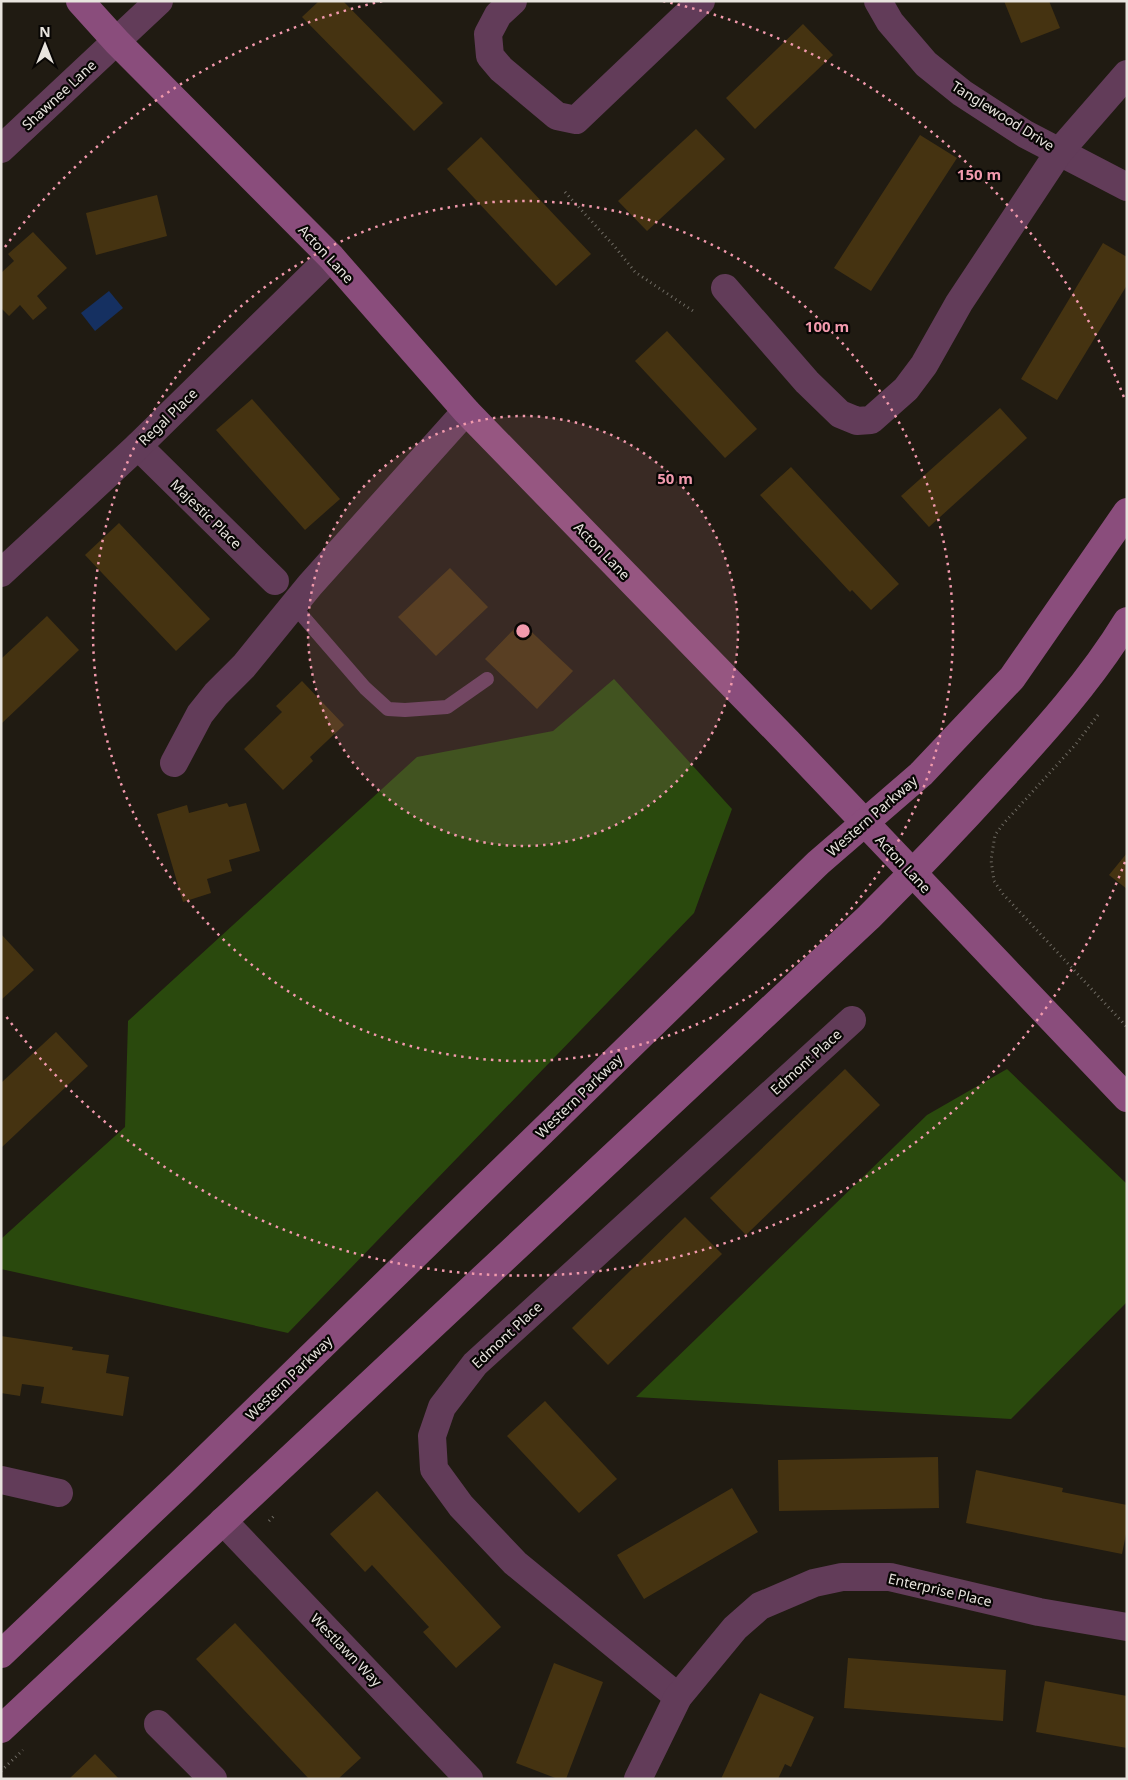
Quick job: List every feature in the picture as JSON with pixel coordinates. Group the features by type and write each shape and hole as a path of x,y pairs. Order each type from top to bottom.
{"main road":[{"name":"Acton Lane","path":"80,1 117,42 331,257 466,411 1127,1098"},
{"name":"Western Parkway","path":"1,1654 188,1478 818,863 921,774 1012,678 1127,512"},
{"path":"1,1729 912,874 1034,743 1106,655 1127,621"}],"street":[{"name":"Shawnee Lane","path":"1,149 159,1"},
{"path":"513,1 498,15 488,34 490,56 501,69 557,116 576,120 688,6"},
{"name":"Tanglewood Drive","path":"878,1 890,22 926,64 962,93 1025,134 1127,187"},
{"path":"725,288 807,382 840,414 856,421 871,420 906,389 924,365 959,303 1059,152 1127,74"},
{"name":"Regal Place","path":"1,573 138,446 331,257"},
{"path":"174,763 200,714 216,694 244,666 293,606 466,411"},
{"name":"Majestic Place","path":"138,446 275,581"},
{"name":"Edmont Place","path":"678,1697 515,1563 461,1506 434,1469 432,1436 442,1406 475,1364 852,1020"},
{"path":"1,1480 59,1493"},
{"name":"Westlawn Way","path":"223,1521 469,1779"},
{"name":"Enterprise Place","path":"638,1779 678,1697 735,1628 760,1606 814,1583 842,1577 890,1577 1038,1612 1127,1627"},
{"path":"158,1724 213,1779"}],"lane":[{"path":"293,606 365,688 388,709 405,710 447,707 487,679"}],"path":[{"path":"565,192 615,247 634,272 692,311"},
{"path":"1004,823 996,835 993,846 992,865 994,881 1022,915 1127,1026"}],"green space":[{"path":"614,679 732,809 694,913 288,1333 1,1269 1,1239 125,1127 128,1021 417,757 553,731"},
{"path":"1007,1069 1127,1184 1127,1302 1011,1419 636,1397 927,1115"}],"water":[{"path":"109,291 123,308 95,331 81,313"}],"building":[{"path":"319,1 343,1 443,103 414,131 302,17"},
{"path":"1004,1 1049,1 1060,28 1021,43"},
{"path":"803,24 833,55 755,129 726,98"},
{"path":"696,129 725,159 647,231 618,201"},
{"path":"920,135 957,158 871,291 834,268"},
{"path":"481,137 591,254 556,286 447,169"},
{"path":"157,195 167,236 96,255 86,213"},
{"path":"33,232 67,268 37,296 47,308 33,320 20,305 9,316 1,308 1,273 14,261 8,254"},
{"path":"1103,243 1127,257 1127,285 1057,400 1021,379"},
{"path":"667,331 757,429 725,458 635,361"},
{"path":"252,399 340,499 305,530 216,430"},
{"path":"1000,408 1027,438 929,527 901,496"},
{"path":"791,467 899,584 871,610 852,590 850,592 760,495"},
{"path":"119,523 210,619 176,651 85,555"},
{"path":"450,568 488,607 436,656 398,617"},
{"path":"47,616 79,650 1,724 1,659"},
{"path":"521,622 573,671 537,709 485,659"},
{"path":"302,681 344,725 310,757 313,761 283,790 244,749 282,712 276,706"},
{"path":"227,803 229,807 246,803 260,851 229,860 232,871 207,879 211,893 183,902 157,814 187,805 189,813"},
{"path":"1127,853 1127,889 1109,875"},
{"path":"1,934 34,970 1,1000"},
{"path":"56,1032 88,1066 1,1148 1,1083"},
{"path":"845,1069 880,1105 746,1235 710,1198"},
{"path":"685,1217 722,1254 608,1365 572,1328"},
{"path":"1,1336 73,1347 72,1350 109,1355 106,1373 129,1377 123,1416 41,1403 44,1387 22,1384 20,1396 1,1393"},
{"path":"545,1401 617,1479 579,1513 507,1436"},
{"path":"938,1457 939,1508 779,1511 778,1460"},
{"path":"976,1470 1063,1488 1062,1492 1127,1505 1127,1529 1122,1554 966,1523"},
{"path":"732,1488 758,1532 644,1599 617,1555"},
{"path":"377,1491 501,1627 456,1668 423,1632 429,1627 372,1565 365,1572 330,1534"},
{"path":"235,1623 361,1758 338,1779 309,1779 196,1659"},
{"path":"848,1658 1006,1670 1003,1721 844,1708"},
{"path":"554,1663 603,1682 566,1779 558,1779 516,1763"},
{"path":"1045,1681 1127,1696 1127,1748 1036,1732"},
{"path":"760,1693 814,1717 791,1767 785,1764 778,1779 721,1779"},
{"path":"95,1754 119,1779 69,1779"}]}
